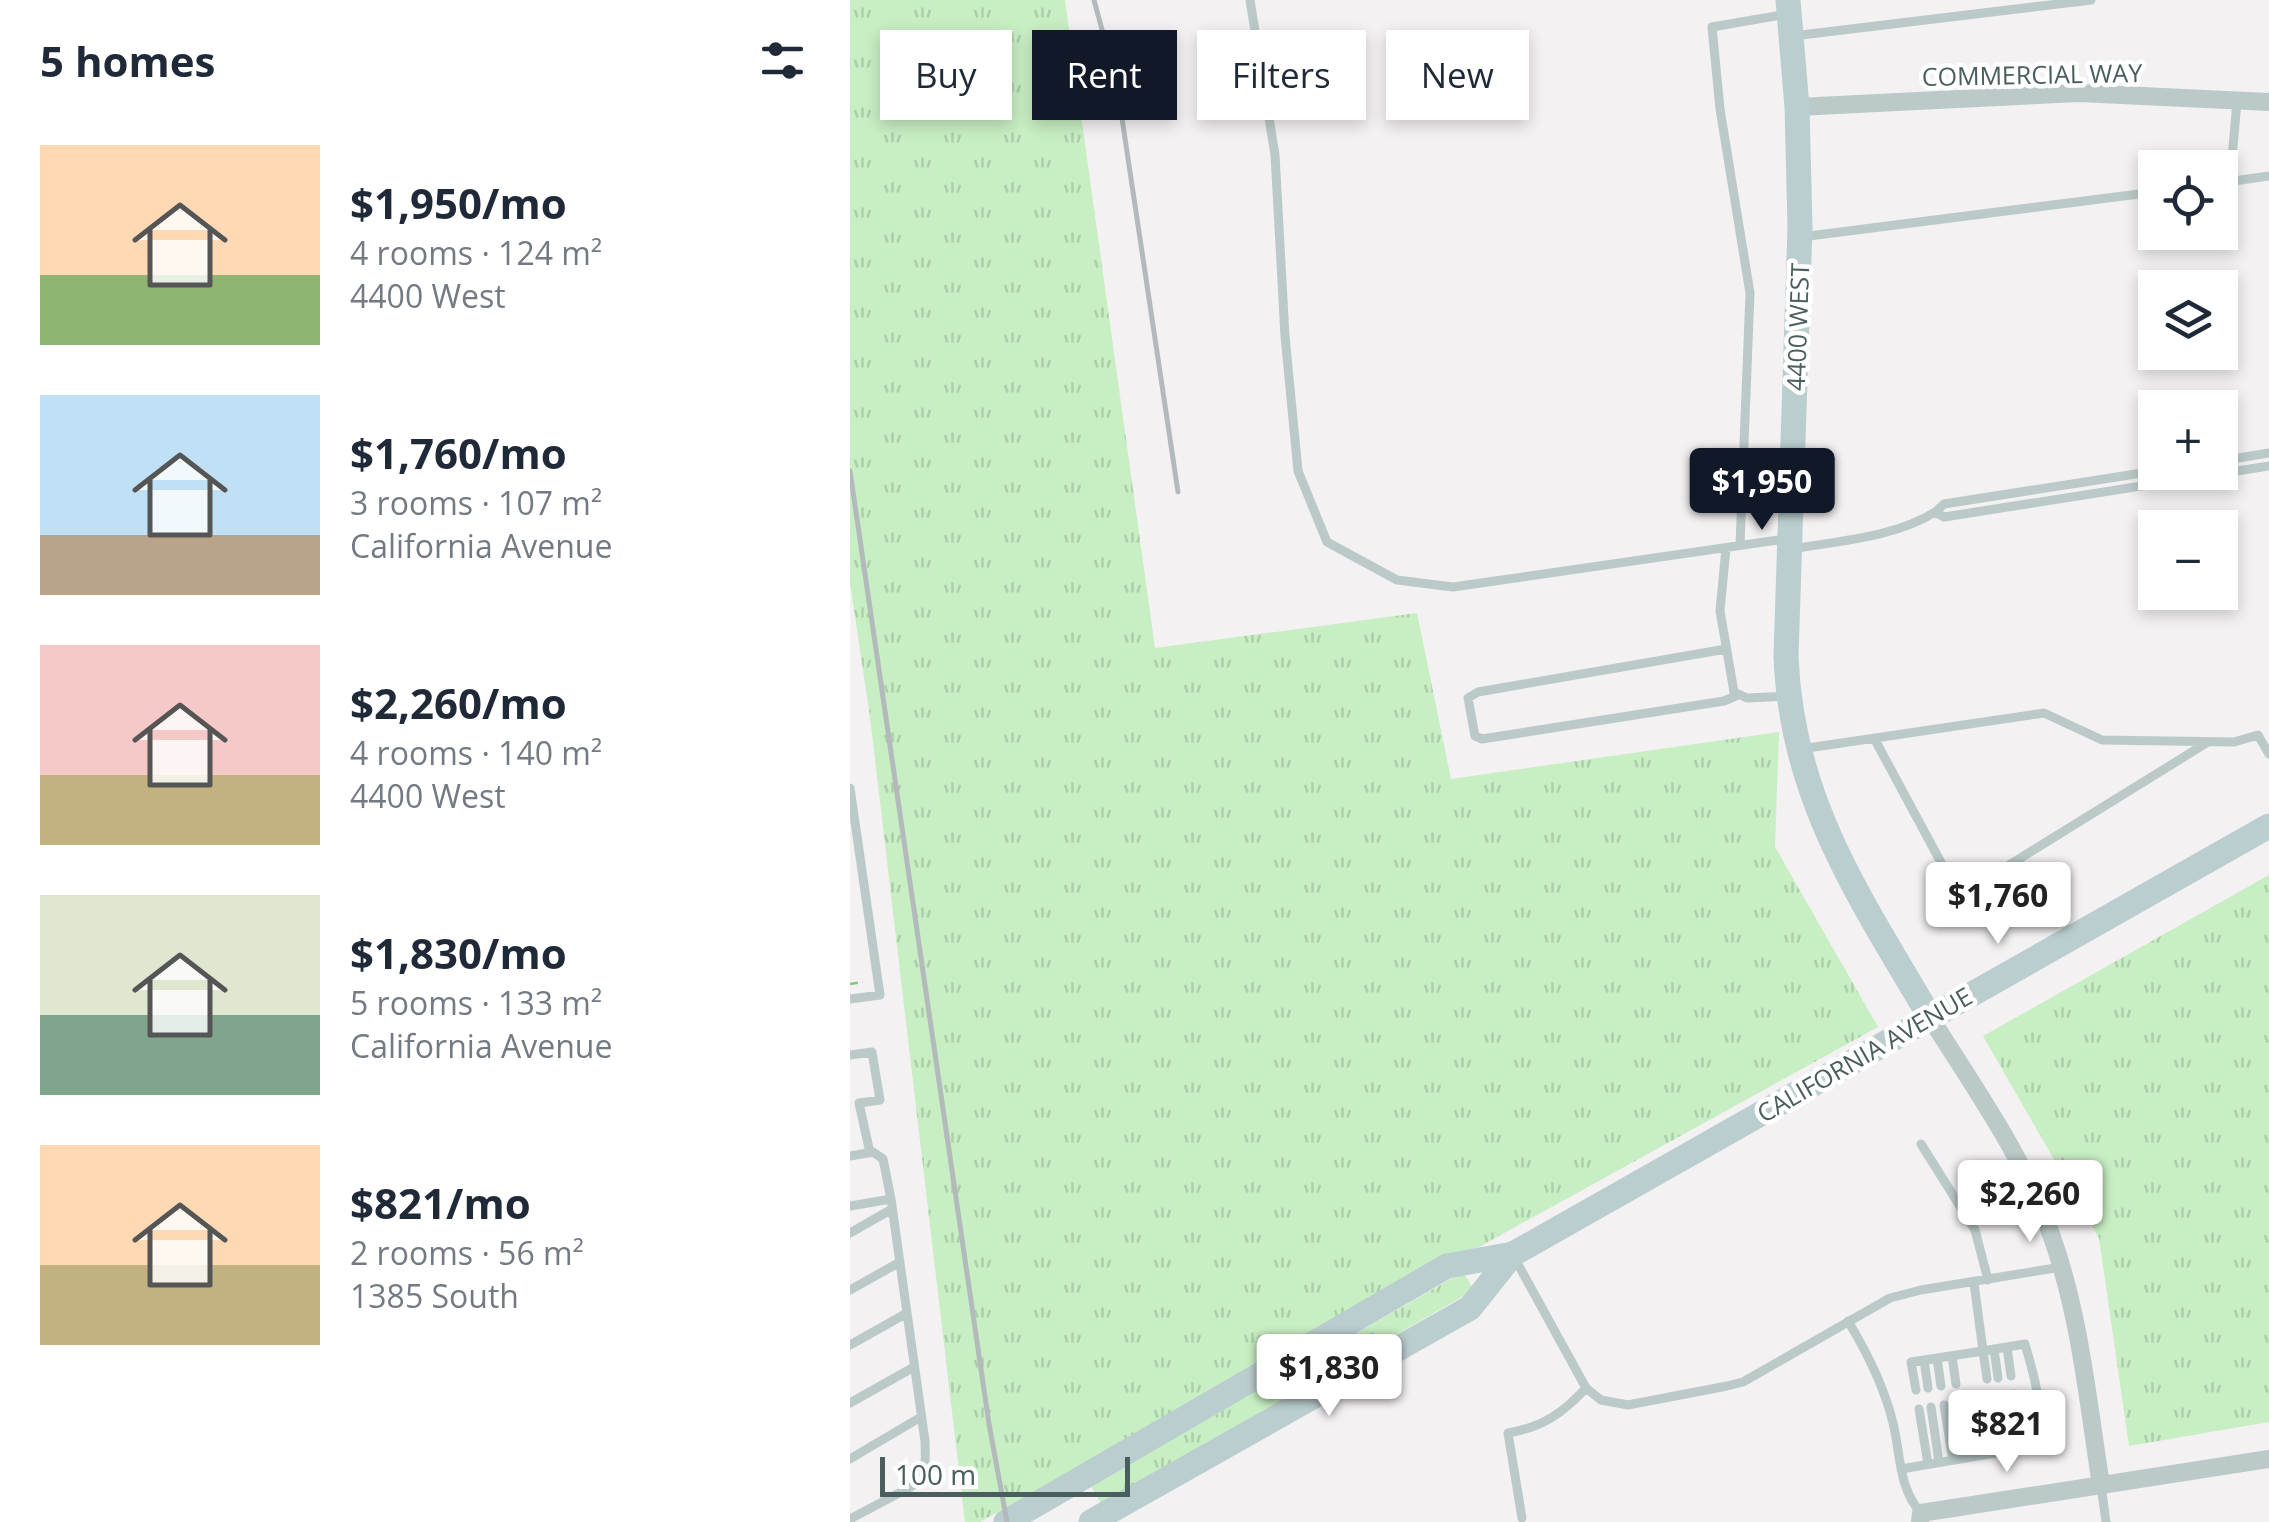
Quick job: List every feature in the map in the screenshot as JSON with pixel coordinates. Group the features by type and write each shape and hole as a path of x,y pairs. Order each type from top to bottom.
{"main road":[{"name":"4400 WEST","path":"1789,16 1800,237 1786,656 1788,696 1816,810 1837,857 1930,1016"},
{"name":"CALIFORNIA AVENUE","path":"1006,1522 1447,1266 1512,1254 2269,826"},
{"name":"CALIFORNIA AVENUE","path":"1091,1522 1470,1308 1512,1254"}],"street":[{"name":"COMMERCIAL WAY","path":"1796,107 2079,94 2269,102"},
{"name":"4400 WEST","path":"1930,1016 2016,1157 2040,1208 2075,1323 2100,1485"},
{"path":"1920,1518 2269,1459"}],"lane":[{"path":"1250,0 1275,155 1285,336 1298,472 1327,542 1397,580 1453,586 1740,546 1863,536 1922,520 1944,504 2138,474"},
{"path":"1740,546 1750,294 1720,108 1712,27 1789,16 2090,0"},
{"path":"2230,150 2237,101"},
{"path":"2238,181 2269,176"},
{"path":"1800,237 2138,194"},
{"path":"2238,458 2269,454"},
{"path":"1935,512 1944,517 2269,466"},
{"path":"1726,548 1720,611 1732,685 1738,695 1747,698 1788,696"},
{"path":"1726,650 1478,692 1468,698 1473,726 1476,736 1482,739 1724,701 1738,695"},
{"path":"1798,749 2044,713 2102,740 2234,742 2258,735 2269,754"},
{"path":"1874,738 1958,896 2209,742"},
{"path":"850,788 880,994 850,999"},
{"path":"850,1055 872,1052 880,1100 855,1104 870,1153"},
{"path":"1922,1144 1974,1230 1988,1280"},
{"path":"850,1156 870,1153 883,1159 922,1417 924,1476 850,1519"},
{"path":"850,1206 892,1204"},
{"path":"850,1233 892,1204"},
{"path":"1512,1254 1586,1388 1601,1400 1628,1405 1743,1382 1903,1294 2061,1267"},
{"path":"850,1290 900,1262"},
{"path":"1974,1282 1993,1379"},
{"path":"850,1345 907,1313"},
{"path":"1848,1321 1876,1368 1893,1423 1908,1498 1920,1518"},
{"path":"1900,1469 2022,1448 2035,1440 2040,1422 2025,1344 1911,1362 1916,1390"},
{"path":"2007,1347 2011,1376"},
{"path":"1952,1356 1956,1384"},
{"path":"1938,1358 1942,1386"},
{"path":"1924,1360 1928,1388"},
{"path":"850,1402 914,1367"},
{"path":"1522,1518 1508,1434 1563,1413 1586,1388"},
{"path":"2014,1394 2022,1448"},
{"path":"1995,1397 2004,1451"},
{"path":"1959,1402 1968,1458"},
{"path":"1944,1405 1952,1460"},
{"path":"1931,1407 1940,1462"},
{"path":"1918,1409 1928,1464"},
{"path":"850,1459 922,1417"},
{"path":"2100,1485 2106,1522"}],"green space":[{"path":"850,0 1065,0 1069,30 1032,30 1032,120 1082,120 1155,648 1417,613 1451,779 1779,732 1775,847 1878,1027 980,1522 965,1522 870,717 850,583"},
{"path":"2269,875 2269,1422 2129,1446 2099,1238 1983,1036"},
{"path":"1463,1272 1474,1290 1101,1504 1091,1486"}],"railway":[{"path":"1094,0 1117,85 1178,492"},
{"path":"850,471 989,1424 1007,1522"}]}
